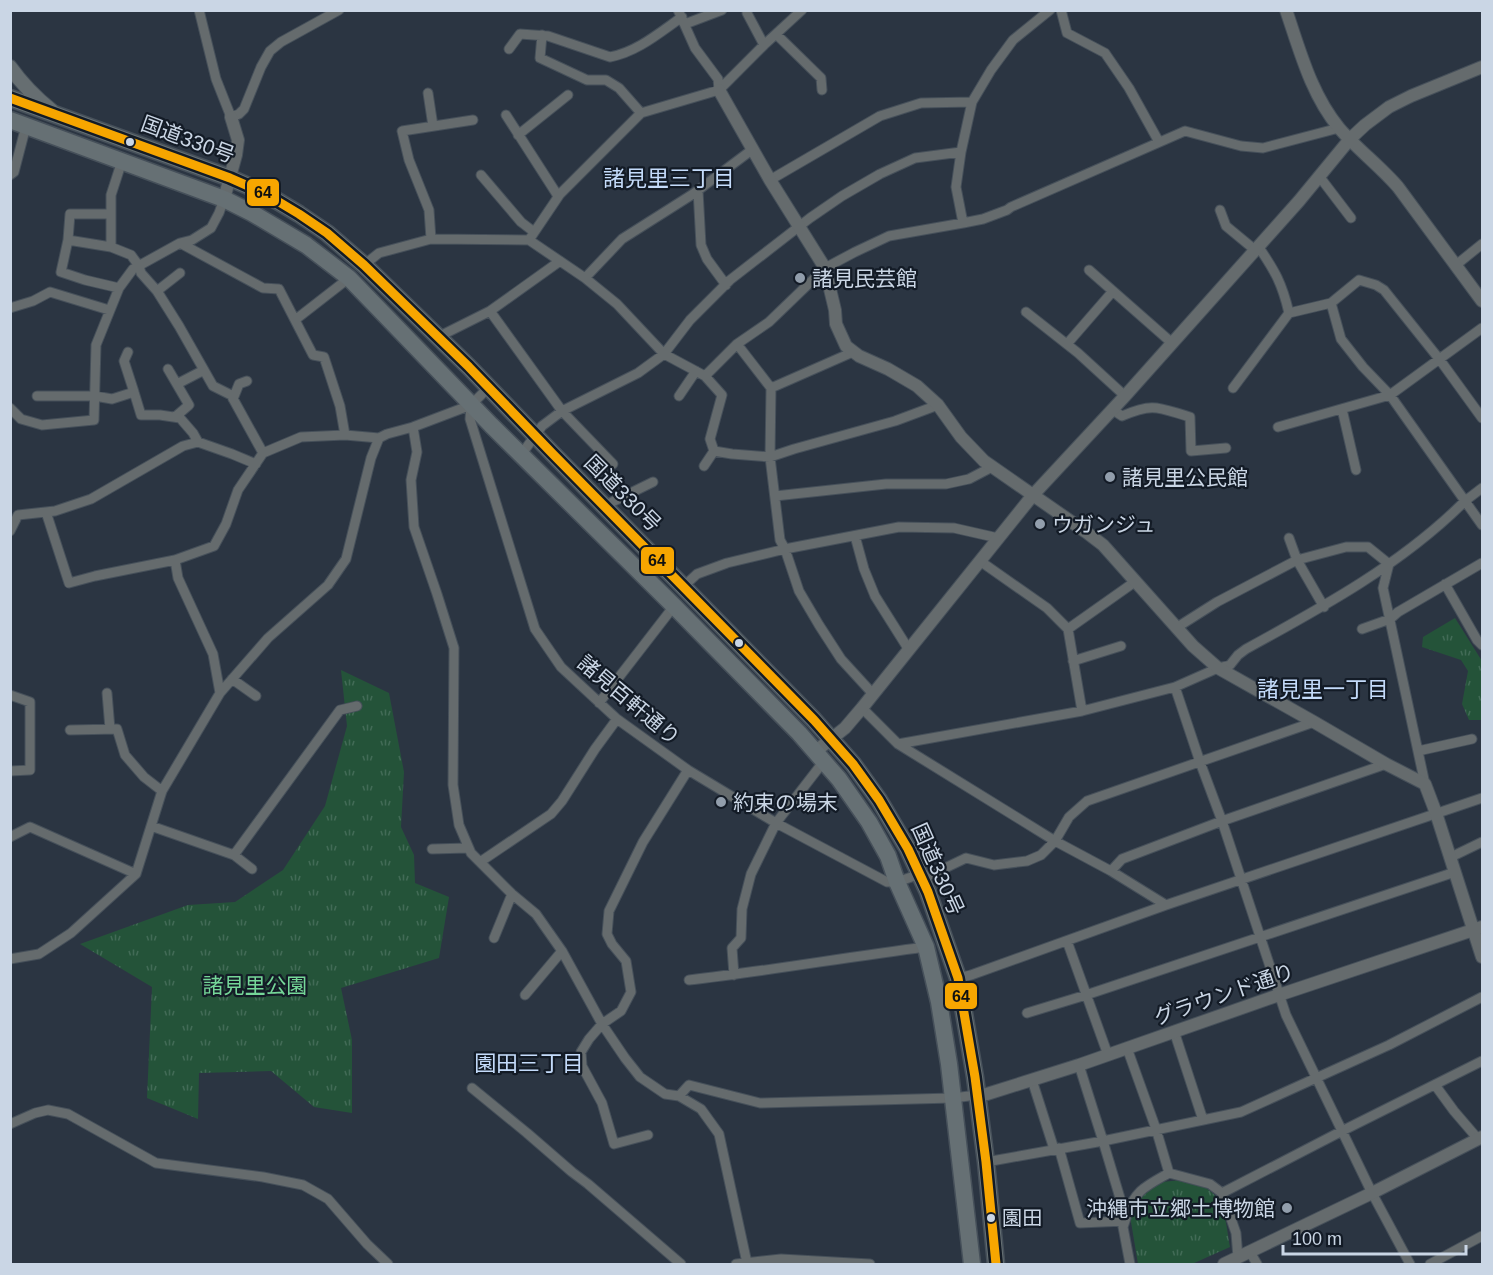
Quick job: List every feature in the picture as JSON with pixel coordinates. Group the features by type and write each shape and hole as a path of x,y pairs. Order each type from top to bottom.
{"highway":[{"name":"国道330号","path":"10,98 230,178 264,193 327,233 364,265 438,337 684,586 814,720 853,764 879,800 908,849 921,877 958,978 986,1162 996,1264"},
{"name":"国道330号","path":"18,123 224,199 306,245 349,278 520,455 674,606 820,756 869,822 888,856 926,947 939,1002 953,1098 972,1264"}],"main road":[{"path":"10,67 25,86 59,116"}],"street":[{"path":"10,408 21,419 42,425 94,420 96,345 119,288 133,269 211,228 219,213 230,178 238,140 216,79 199,10"},
{"path":"231,117 244,109 261,66 270,51 281,42 339,10"},
{"path":"509,50 520,34 542,35 610,57 639,47 682,17 722,10"},
{"path":"531,236 558,196 642,113 719,90 802,10"},
{"path":"963,223 956,187 972,102 991,70 1013,40 1050,10"},
{"path":"1062,10 1067,33 1105,53 1129,88 1159,142"},
{"path":"1286,10 1312,85 1339,128 1398,187 1482,301"},
{"path":"747,13 764,45"},
{"path":"682,17 695,48 718,79 719,90 770,180 825,268 836,324 846,346 858,356 888,369 917,386 938,405 961,437 984,461 1103,545 1176,628 1218,668 1425,784"},
{"path":"776,34 820,78 822,90"},
{"path":"542,35 540,58 587,80 606,80 619,88 642,113"},
{"path":"734,975 732,948 741,938 742,909 751,874 776,823 831,739 845,728 862,708 1033,495 1113,410 1350,140 1389,107 1482,67"},
{"path":"428,93 433,126"},
{"path":"518,135 568,96"},
{"path":"770,180 880,116 921,103 972,102"},
{"path":"506,115 558,196"},
{"path":"431,239 429,210 409,160 402,131 472,120"},
{"path":"10,175 14,172 18,123"},
{"path":"705,376 737,344 769,322 825,268 889,236 983,219 1185,131 1241,146 1263,148 1339,128"},
{"path":"585,278 622,239 698,190 753,149"},
{"path":"520,455 542,426 562,411 638,372 664,354 690,320 726,285 798,227 842,196 880,174 915,158 961,152"},
{"path":"111,247 111,195 122,161"},
{"path":"481,175 531,236 617,304 664,354 705,376 723,395 710,439 714,451"},
{"path":"1319,176 1351,218"},
{"path":"698,190 701,245 707,259 726,285"},
{"path":"1220,210 1226,226 1256,248 1276,273 1285,294 1288,313"},
{"path":"111,214 70,214 68,240 60,272 119,288"},
{"path":"364,265 379,253 431,239 531,236"},
{"path":"68,240 111,247 131,255 179,326 213,386 231,395 263,453"},
{"path":"180,243 263,288 279,289 313,355 324,357 340,406 345,435"},
{"path":"1456,265 1482,244"},
{"path":"438,337 490,311 560,261"},
{"path":"1089,270 1172,343"},
{"path":"157,291 180,273"},
{"path":"295,320 349,278"},
{"path":"1233,388 1288,313 1331,303 1359,280 1384,290 1440,360 1482,418"},
{"path":"1067,344 1113,291"},
{"path":"10,309 33,302 50,292 110,310"},
{"path":"1331,303 1341,339 1363,367 1390,395 1482,525"},
{"path":"490,311 562,411 613,464"},
{"path":"1026,312 1067,344 1125,396"},
{"path":"1278,427 1390,395 1482,328"},
{"path":"737,344 771,388 770,457 780,540 799,591 841,659 873,694"},
{"path":"128,352 124,361 141,415 180,418 194,433 198,442"},
{"path":"771,388 853,352"},
{"path":"168,369 189,405 175,417"},
{"path":"177,384 204,370"},
{"path":"679,396 696,371"},
{"path":"233,399 239,384 247,381"},
{"path":"46,512 69,583 175,560 214,546 226,524 238,490 263,453 301,437 345,435 379,438 471,405 488,388"},
{"path":"37,396 94,396 112,399 134,392"},
{"name":"諸見百軒通り","path":"471,405 470,419 535,629 561,667 617,719 688,770 776,823 887,882 897,882"},
{"path":"714,451 770,457 895,422 938,405"},
{"path":"1113,410 1122,416 1144,407 1155,406 1190,417 1191,451 1226,448"},
{"path":"1342,409 1356,470"},
{"path":"413,427 417,452 411,480 414,527 454,648 453,785 459,825 468,848 512,894 536,914 562,951 602,1024 640,1077 665,1094 679,1096 701,1109 719,1134 747,1263"},
{"path":"10,959 39,954 71,933 136,874 162,791 220,693 268,638 328,585 346,559 371,458 379,438"},
{"path":"10,531 14,513 55,512 91,499 183,446 198,442 256,464"},
{"path":"704,466 714,451"},
{"path":"775,496 886,484 946,484 969,479 992,466"},
{"path":"604,506 653,482"},
{"path":"898,744 1082,711 1175,687 1230,665 1246,649 1324,607 1389,564 1482,488"},
{"path":"684,586 697,574 727,563 785,549 899,527 954,528 998,538"},
{"path":"855,536 864,570 875,596 909,650"},
{"path":"1289,538 1297,560 1324,607"},
{"path":"1176,628 1217,602 1297,560 1346,547 1368,547 1389,564"},
{"path":"175,560 178,578 213,654 220,693"},
{"path":"980,561 1047,608 1068,629 1082,711"},
{"path":"1362,629 1390,619 1398,612 1482,563"},
{"path":"1389,564 1383,588 1425,784 1455,872 1479,929 1482,957"},
{"path":"1068,629 1136,581"},
{"path":"1445,584 1482,645"},
{"path":"599,703 674,606"},
{"path":"1073,661 1121,646"},
{"path":"232,679 256,696"},
{"path":"1175,687 1286,1015 1372,1193 1410,1264"},
{"path":"107,693 110,729"},
{"path":"10,695 30,702 30,770 10,771"},
{"path":"234,855 340,710 357,706"},
{"path":"862,708 898,744 1055,841 1111,871 1166,905"},
{"path":"480,862 551,814 617,719"},
{"path":"897,882 921,877 966,858 994,866 1027,861 1041,855 1055,841 1070,817 1087,801 1314,722"},
{"path":"70,730 117,729 125,755 144,777 162,791"},
{"path":"1418,751 1472,739"},
{"path":"1111,871 1122,859 1222,821 1386,764"},
{"path":"648,1135 614,1144 602,1103 582,1066 581,1052 602,1024 621,1011 631,992 626,962 607,934 609,911 643,842 688,770"},
{"path":"958,978 1482,798"},
{"path":"151,826 234,855 252,869"},
{"path":"10,837 30,827 136,874"},
{"path":"1451,857 1482,842"},
{"path":"432,849 468,848"},
{"path":"1027,1013 1455,872"},
{"path":"494,938 512,894"},
{"name":"グラウンド通り","path":"977,1095 987,1094 1079,1065 1279,995 1479,929"},
{"path":"1067,941 1108,1055"},
{"path":"689,980 926,947"},
{"path":"525,995 562,951"},
{"path":"986,1162 1103,1141 1241,1112 1389,1045 1482,997"},
{"path":"1174,1031 1203,1120"},
{"path":"1127,1048 1169,1173"},
{"path":"1222,1192 1482,1061"},
{"path":"1079,1065 1125,1219"},
{"path":"1032,1080 1080,1223 1125,1219"},
{"path":"679,1096 688,1085 760,1103 953,1098 977,1095"},
{"path":"1224,1264 1480,1138 1454,1111 1435,1085"},
{"path":"472,1088 681,1264"},
{"path":"10,1124 48,1110 68,1114 156,1163 263,1177 303,1185 328,1199 367,1244 388,1264"},
{"path":"1130,1264 1124,1227 1130,1204 1139,1191 1169,1173 1210,1184 1222,1192 1236,1233 1238,1258"},
{"path":"1430,1264 1482,1236"},
{"path":"1250,1252 1257,1264"},
{"path":"736,1264 781,1259 870,1264"}],"green space":[{"path":"1455,618 1482,661 1482,720 1469,720 1462,704 1468,671 1461,660 1422,647 1423,637"},
{"name":"諸見里公園","path":"341,670 389,693 404,772 401,827 414,855 415,883 449,897 439,958 341,988 352,1040 352,1113 314,1107 271,1071 199,1073 198,1119 147,1098 152,987 80,944 188,905 235,902 283,870 325,806 347,726"},
{"path":"1181,1180 1204,1187 1217,1198 1224,1213 1230,1247 1192,1264 1138,1264 1130,1216 1135,1204 1144,1194 1162,1182"}],"transit line":[{"name":"64","path":"10,98 230,178 264,193 327,233 364,265 469,367 814,720 853,764 879,800 908,849 928,892 958,978 975,1077 996,1264"}],"place":[{"name":"諸見民芸館","path":"800,278"},
{"name":"諸見里公民館","path":"1110,477"},
{"name":"ウガンジュ","path":"1040,524"},
{"name":"約束の場末","path":"721,802"},
{"name":"沖縄市立郷土博物館","path":"1287,1208"},
{"name":"園田","path":"991,1218"}],"district":[{"name":"諸見里三丁目","path":"669,178"},
{"name":"諸見里一丁目","path":"1323,689"},
{"name":"園田三丁目","path":"529,1063"}]}
